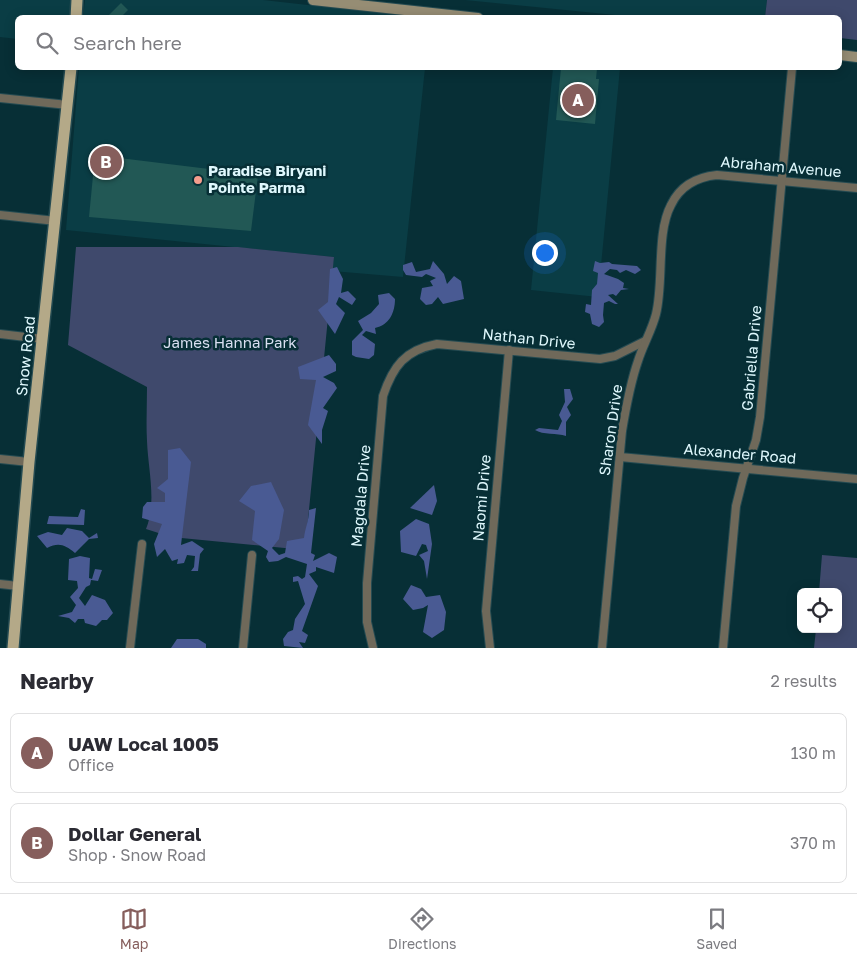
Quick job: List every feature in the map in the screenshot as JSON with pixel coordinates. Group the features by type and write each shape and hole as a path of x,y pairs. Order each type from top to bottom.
{"main road":[{"path":"76,15 78,0"},
{"path":"313,0 450,15"},
{"path":"842,55 857,57"},
{"name":"Snow Road","path":"13,648 29,462 72,70"}],"street":[{"name":"Gabriella Drive","path":"723,648 735,518 740,492 756,440 760,417 792,70"},
{"path":"0,98 68,105"},
{"name":"Abraham Avenue","path":"679,193 690,183 700,178 717,175 857,188"},
{"name":"Sharon Drive","path":"602,648 627,402 656,310 667,215 670,205 679,193"},
{"path":"0,215 56,221"},
{"path":"0,334 42,339"},
{"name":"Nathan Drive","path":"409,355 422,348 437,344 600,359 620,354 645,341"},
{"name":"Naomi Drive","path":"490,648 486,611 509,350"},
{"name":"Magdala Drive","path":"373,648 367,622 367,583 383,396 390,375 409,355"},
{"name":"Alexander Road","path":"620,457 857,479"},
{"path":"0,459 29,462"},
{"path":"130,648 142,544"},
{"path":"243,648 252,555"},
{"path":"0,584 18,586"}],"shaded area":[{"path":"0,0 72,0 70,15 15,15 15,39 0,37"},
{"path":"85,0 263,0 397,15 83,15"},
{"path":"465,0 767,0 765,15 615,15"},
{"path":"79,70 425,70 403,277 332,271 334,257 66,230"},
{"path":"553,70 620,70 598,297 531,290"},
{"path":"433,261 444,274 447,284 454,276 461,281 464,299 443,304 438,297 432,304 426,305 420,299 422,288 433,286 430,281 436,278 426,274 422,277 406,275 403,265 412,262 416,272 430,269"},
{"path":"595,261 637,266 641,270 635,274 626,270 620,273 617,270 610,269 604,274 618,279 624,283 623,288 629,289 621,290 616,296 613,294 608,295 618,304 609,301 604,303 604,322 599,327 592,324 590,314 585,312 586,304 591,305 592,290 597,284 598,273 593,271"},
{"path":"337,267 343,279 341,293 348,291 356,299 352,305 339,297 336,304 345,313 335,334 318,310 328,302 330,269"},
{"path":"389,293 395,299 394,309 390,318 384,324 375,328 376,334 366,331 362,335 375,344 374,355 369,359 352,355 352,341 363,330 358,321 371,313 379,304 378,295"},
{"path":"329,355 336,364 336,371 323,377 334,383 337,388 323,408 328,411 322,430 322,444 308,425 316,380 300,379 298,367"},
{"path":"564,389 570,389 573,399 567,407 571,415 566,422 566,436 542,433 535,430 539,428 558,430 562,421 559,415 565,402"},
{"path":"180,448 191,462 181,545 192,541 204,549 200,554 198,571 191,571 194,567 195,556 187,555 184,563 177,564 178,559 172,561 165,549 157,557 154,544 162,524 142,518 143,507 147,502 165,502 165,493 157,488 168,479 168,450"},
{"path":"271,482 284,510 279,539 272,548 279,555 285,553 287,541 304,538 309,510 316,508 311,553 315,555 313,561 329,553 337,557 334,573 316,567 316,571 309,574 318,586 302,631 308,635 305,643 299,642 303,648 284,646 283,639 288,632 293,630 295,619 305,604 298,581 293,582 293,577 298,576 302,579 305,577 307,564 286,557 278,561 269,562 266,557 268,551 252,540 255,511 239,501 251,486"},
{"path":"434,485 437,501 432,515 410,508"},
{"path":"81,509 85,510 84,525 47,524 49,516 78,517"},
{"path":"416,519 429,524 432,544 427,579 424,561 419,555 428,551 426,545 422,544 416,556 401,552 400,531"},
{"path":"67,528 82,531 89,538 97,533 98,538 89,539 75,553 62,545 47,548 37,536 48,532 62,535"},
{"path":"80,556 90,558 89,578 92,579 95,569 102,570 98,581 91,580 90,585 86,587 79,598 85,606 92,595 105,600 113,613 107,620 102,620 96,626 85,623 84,619 78,619 75,623 69,618 58,616 72,612 76,605 70,597 78,588 77,581 68,580 69,559"},
{"path":"411,585 421,589 426,597 440,595 446,612 444,630 432,638 423,632 428,605 413,610 403,599"},
{"path":"177,639 198,639 206,644 206,648 171,648"}],"green space":[{"path":"767,0 857,0 857,40 842,38 842,15 765,15"},
{"name":"James Hanna Park","path":"76,247 238,247 334,257 305,550 171,537 146,529 151,508 147,434 147,387 68,345"},
{"path":"822,555 857,558 857,648 814,648 816,633 842,633 842,588 819,588"}],"building":[{"path":"121,3 128,10 123,15 109,15"},
{"path":"561,70 597,70 596,79 599,79 595,124 556,120"},
{"path":"95,155 258,175 251,231 89,217"}],"place":[{"name":"UAW Local 1005","path":"578,100"},
{"name":"Dollar General","path":"106,162"},
{"name":"Paradise Biryani Pointe Parma","path":"198,180"}]}
